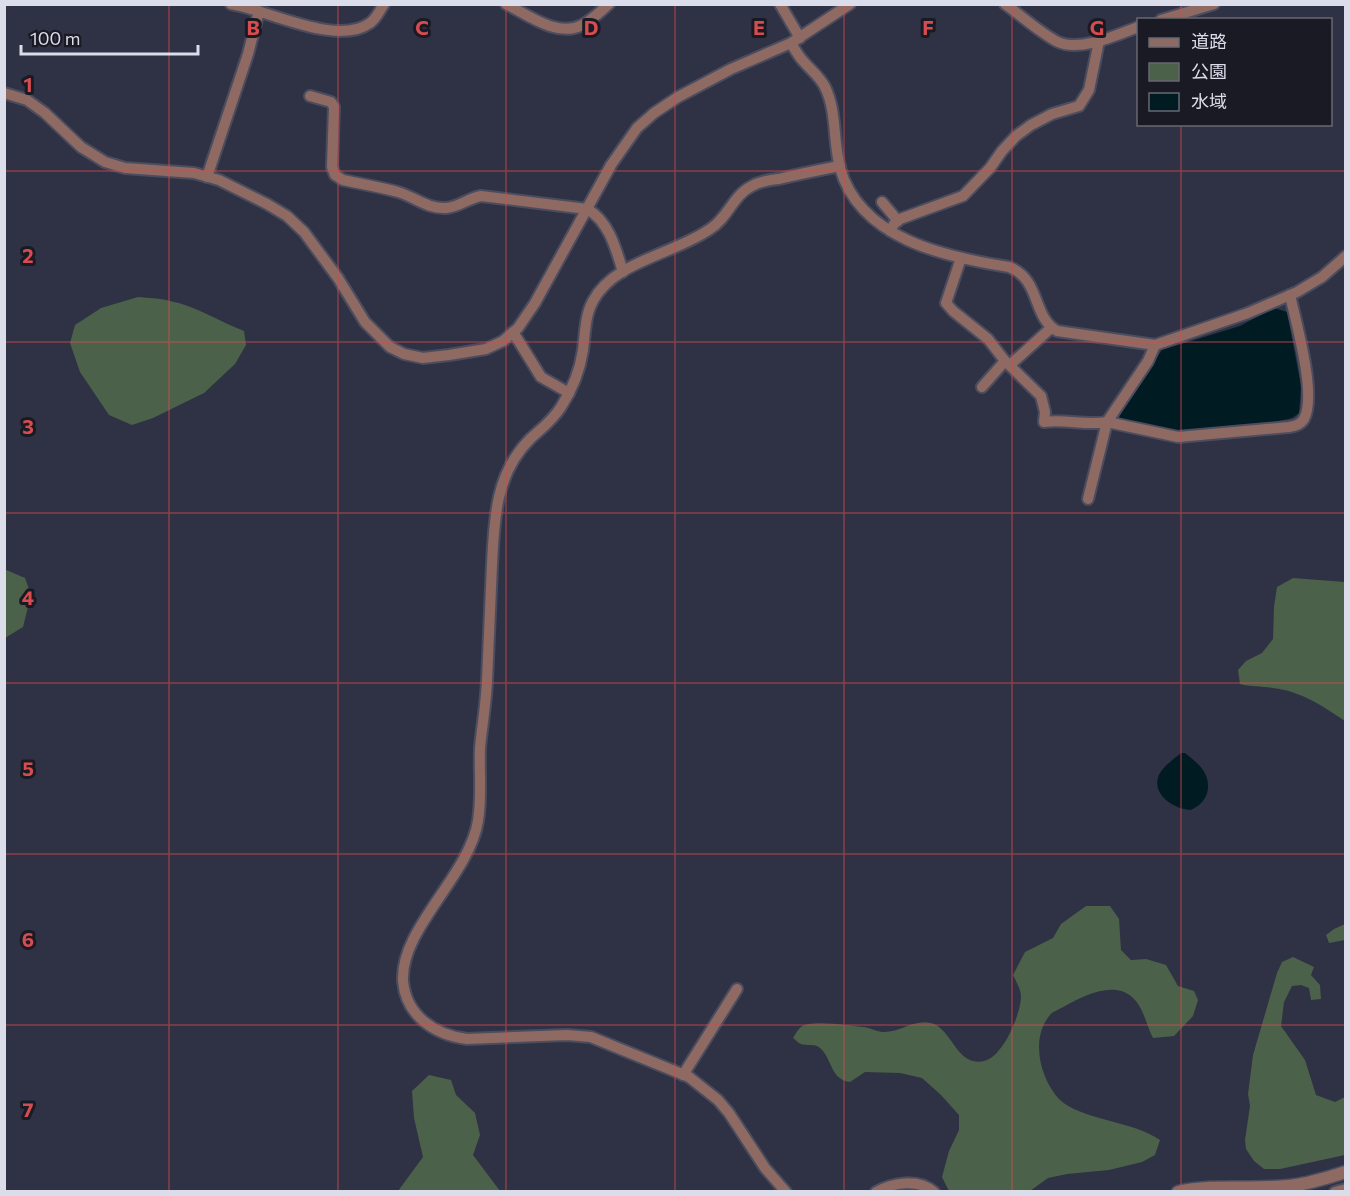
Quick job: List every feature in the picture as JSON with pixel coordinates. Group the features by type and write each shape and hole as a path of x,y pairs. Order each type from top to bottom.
{"street":[{"path":"231,4 319,29 347,32 370,23 384,4"},
{"path":"506,4 546,24 565,30 582,25 609,4"},
{"path":"780,4 802,60 825,87 830,100 843,178 858,204 883,228 945,254 1019,271 1030,284 1051,328 1057,332 1155,345 1248,313 1290,295 1322,277 1346,256"},
{"path":"4,93 27,100 45,113 81,147 105,162 125,168 195,173 267,204 287,216 304,232 338,278 365,322 390,347 404,354 423,358 486,349 503,341 513,332 535,303 624,144 654,113 678,97 731,69 796,40 850,4"},
{"path":"1005,4 1059,42 1079,45 1099,41 1137,27"},
{"path":"1168,18 1214,4"},
{"path":"207,177 248,54 259,11"},
{"path":"890,231 898,221 920,210 963,196 1016,136 1052,114 1079,106 1089,90 1099,41"},
{"path":"310,96 331,102 334,108 332,167 335,175 343,180 400,193 428,206 439,208 449,208 473,197 481,196 587,209 607,230 623,272"},
{"path":"786,1191 765,1168 718,1100 707,1089 683,1075 618,1046 591,1037 567,1035 482,1039 452,1037 429,1027 421,1020 406,996 403,969 410,945 463,860 476,833 480,804 480,748 487,685 494,540 499,497 510,465 518,453 560,410 569,393 582,354 588,313 592,302 606,282 636,264 672,250 712,228 720,222 739,195 756,184 840,166"},
{"path":"882,202 898,221"},
{"path":"961,258 946,303 988,339 1041,396 1045,412 1044,422 1060,420 1098,424 1107,422 1178,437 1297,426 1307,412 1308,381 1290,295"},
{"path":"982,387 1051,328"},
{"path":"513,332 541,376 569,393"},
{"path":"1088,499 1107,422 1148,361 1155,345"},
{"path":"683,1075 737,989"},
{"path":"1178,1191 1196,1188 1223,1189 1296,1185 1346,1172"},
{"path":"876,1191 886,1186 907,1183 928,1187 934,1191"},
{"path":"1335,1191 1346,1189"}],"green space":[{"path":"138,297 166,300 199,310 244,331 246,345 235,364 204,393 153,418 132,425 109,415 80,372 70,343 75,325 101,308"},
{"path":"4,569 25,578 31,595 23,627 5,638"},
{"path":"1293,578 1345,582 1345,721 1293,692 1240,684 1238,670 1246,661 1262,653 1273,639 1277,587"},
{"path":"1086,906 1110,906 1119,919 1121,950 1131,960 1146,959 1166,965 1178,986 1194,991 1198,1000 1193,1016 1174,1036 1153,1038 1137,1002 1117,990 1099,992 1081,998 1053,1012 1044,1024 1040,1035 1040,1058 1043,1070 1052,1091 1059,1099 1080,1112 1136,1129 1160,1140 1155,1155 1142,1162 1109,1170 1048,1178 1030,1191 949,1191 942,1177 949,1151 959,1130 959,1115 941,1095 922,1078 900,1073 865,1072 850,1082 844,1081 836,1074 820,1048 801,1044 793,1038 801,1027 813,1023 864,1027 889,1032 924,1022 931,1023 945,1032 967,1058 984,1061 991,1058 1010,1034 1018,1013 1021,996 1013,975 1025,952 1053,938 1061,924"},
{"path":"1345,924 1345,940 1329,943 1326,935"},
{"path":"1293,957 1314,967 1311,975 1320,985 1321,999 1311,1000 1309,988 1301,985 1292,986 1284,1002 1281,1026 1305,1060 1316,1095 1335,1102 1345,1097 1345,1155 1280,1169 1264,1169 1254,1161 1246,1149 1245,1140 1253,1055 1277,973 1282,962"},
{"path":"429,1075 451,1080 456,1095 475,1113 480,1135 473,1155 500,1191 398,1191 423,1157 414,1118 412,1091"}],"water":[{"path":"1274,308 1287,312 1301,386 1299,413 1292,418 1270,423 1180,431 1120,420 1119,414 1162,350 1240,326"},
{"path":"1181,753 1185,753 1203,770 1208,782 1205,799 1190,810 1177,807 1164,799 1158,787 1157,780 1160,773"}]}
